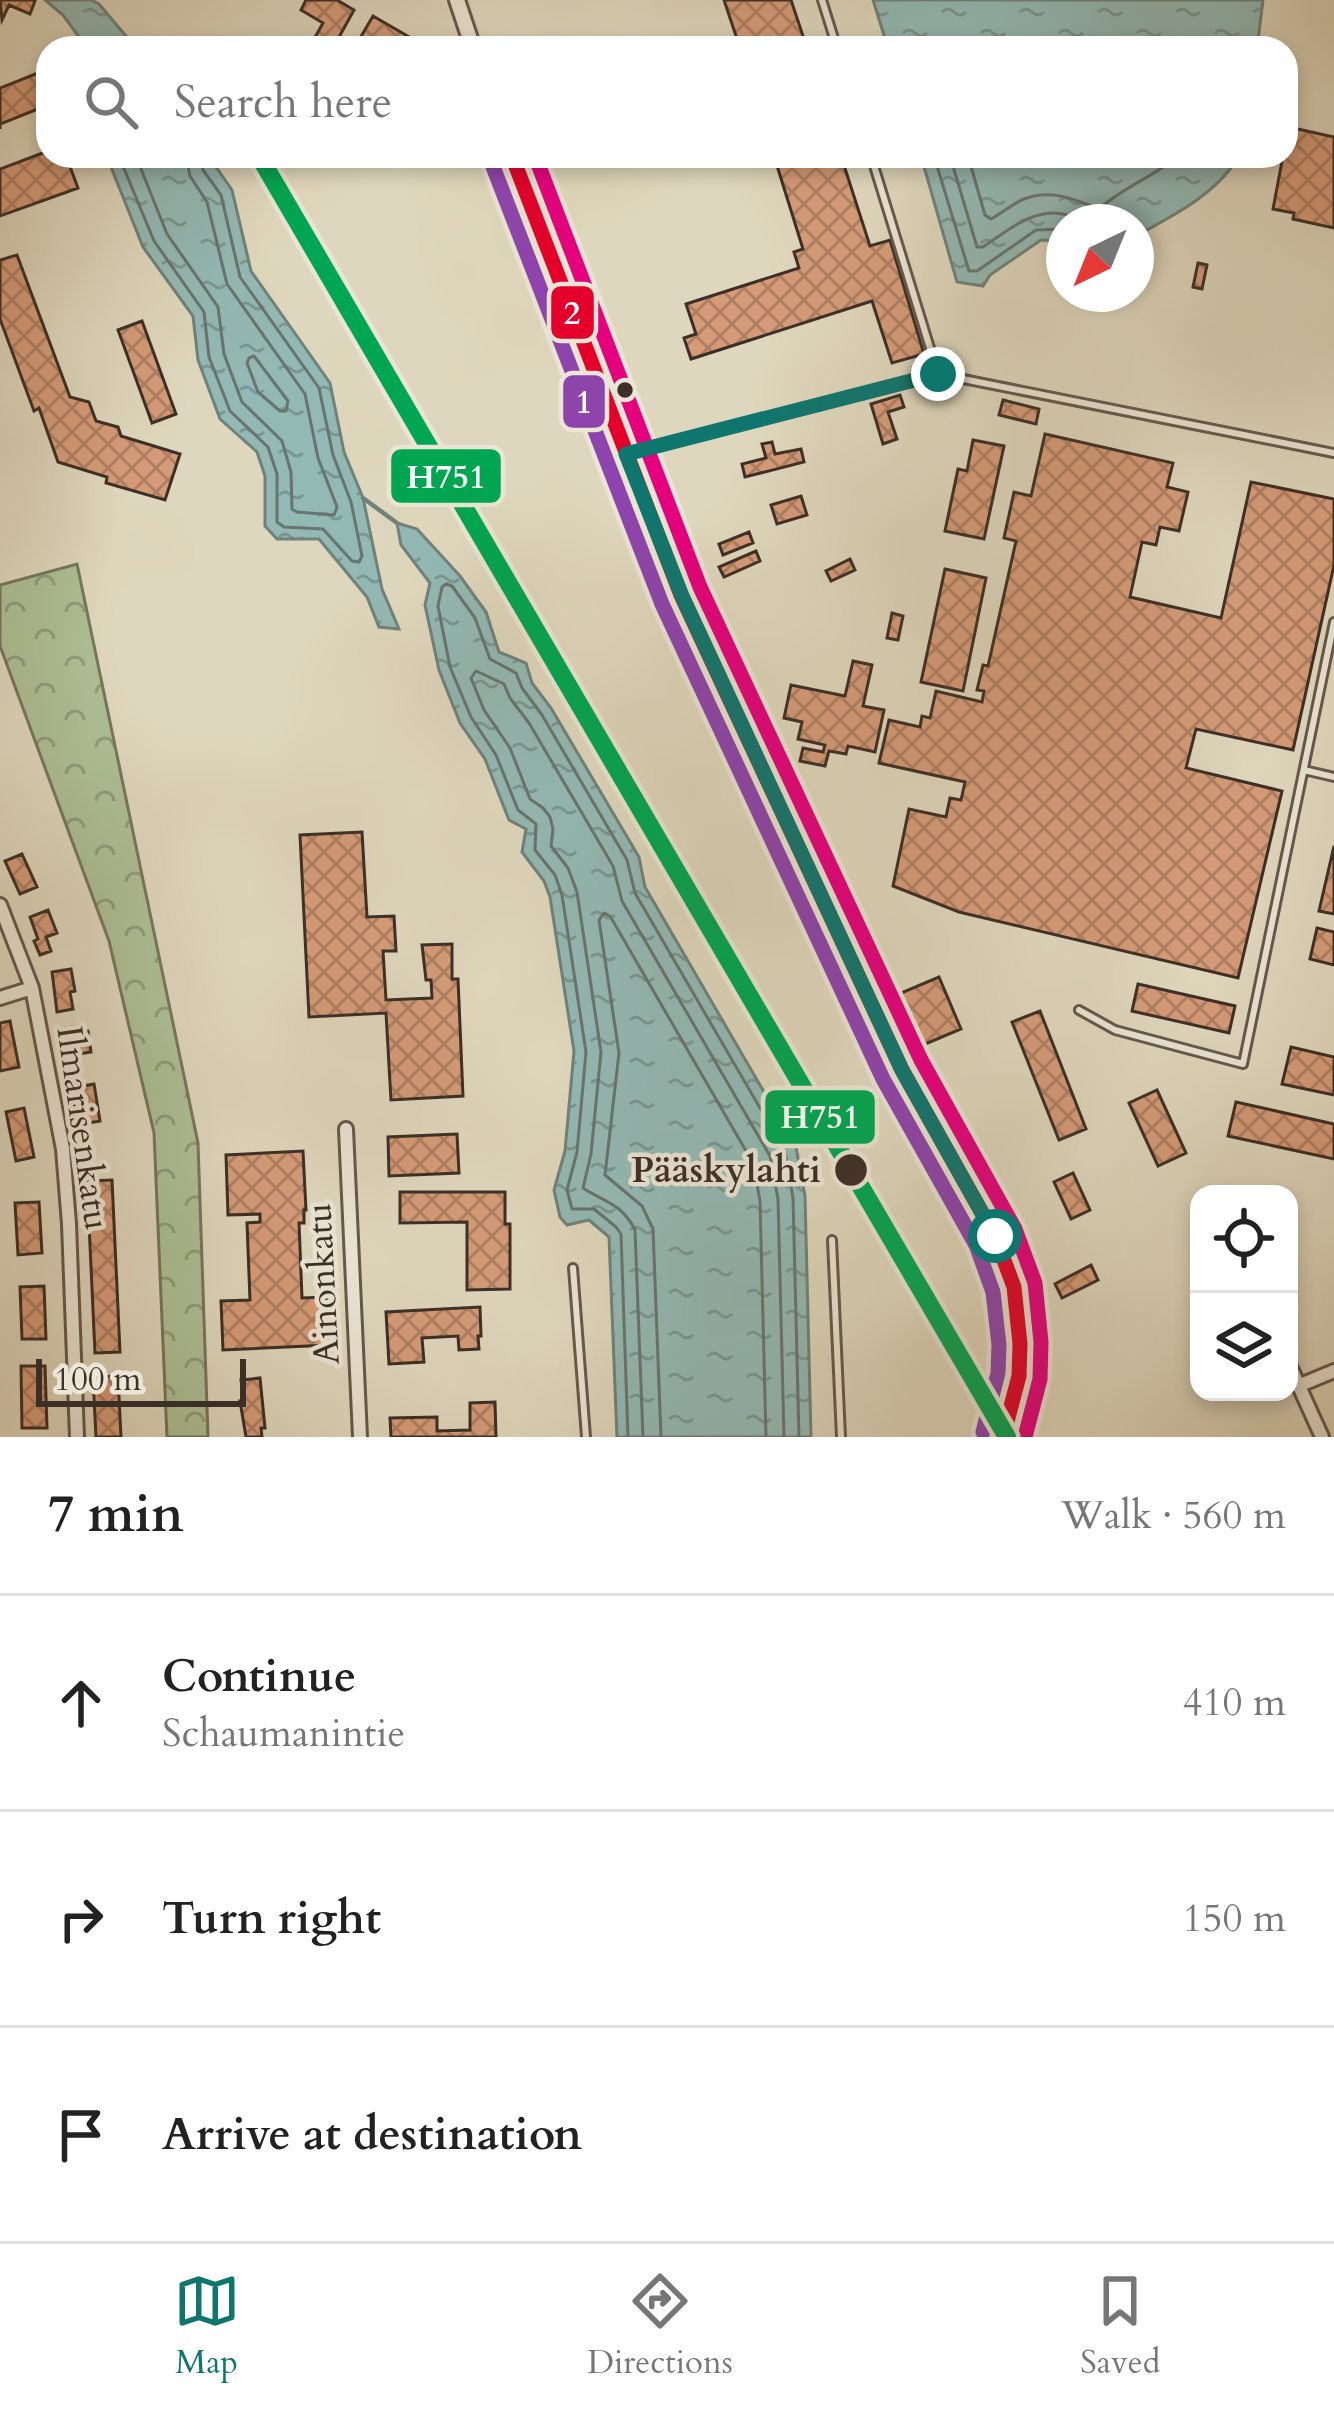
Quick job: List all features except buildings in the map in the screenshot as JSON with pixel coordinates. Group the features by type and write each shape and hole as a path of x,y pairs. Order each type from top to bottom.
{"street":[{"path":"458,0 469,36"},
{"path":"517,168 682,596 902,1070 995,1236 1014,1287 1020,1344 1019,1376 1003,1437"},
{"name":"Ilmarisenkatu","path":"0,905 32,988 63,1149 77,1437"},
{"path":"0,998 32,988"},
{"name":"Ainonkatu","path":"346,1129 360,1437"},
{"path":"1322,1437 1298,1386 1334,1371"}],"lane":[{"path":"822,0 833,36"},
{"path":"875,168 938,374"},
{"path":"626,454 938,374 1334,453"},
{"path":"1079,1010 1115,1030 1243,1064 1334,622"},
{"path":"1304,770 1334,778"},
{"path":"832,1240 842,1437"},
{"path":"573,1268 586,1437"}],"green space":[{"path":"77,564 198,1143 208,1437 167,1437 154,1133 109,941 0,646 0,585"}],"water":[{"path":"45,0 91,0 126,36 78,36"},
{"path":"873,0 1263,0 1258,36 884,36"},
{"path":"111,168 217,168 232,190 251,271 330,383 344,452 363,498 382,589 399,629 379,627 367,597 319,539 277,539 265,526 265,476 257,452 220,419 198,360 193,316 143,247"},
{"path":"924,168 1231,168 1207,192 1154,226 1154,204 1046,204 1046,240 990,275 983,286 957,282"},
{"path":"397,523 417,529 460,576 486,612 499,652 526,663 532,683 639,857 645,887 796,1147 805,1196 811,1437 617,1437 609,1237 589,1220 567,1225 560,1217 554,1190 565,1151 574,1051 550,897 522,852 526,829 509,820 485,759 460,723 439,670 425,605 430,583 401,545"}],"waterway":[{"path":"363,498 397,523"}],"transit line":[{"name":"H751","path":"266,168 1007,1437"},
{"name":"1","path":"494,168 662,604 883,1079 976,1245 993,1292 999,1345 998,1373 983,1432"},
{"name":"2","path":"517,168 681,595 902,1070 995,1236 1014,1287 1020,1344 1019,1376 1003,1437"},
{"path":"540,168 700,587 921,1060 1015,1229 1035,1283 1041,1342 1040,1379 1025,1437"}],"place":[{"name":"Pääskylahti","path":"851,1170"}],"route":[{"path":"938,374 626,454 682,596 902,1070 995,1236"}]}
